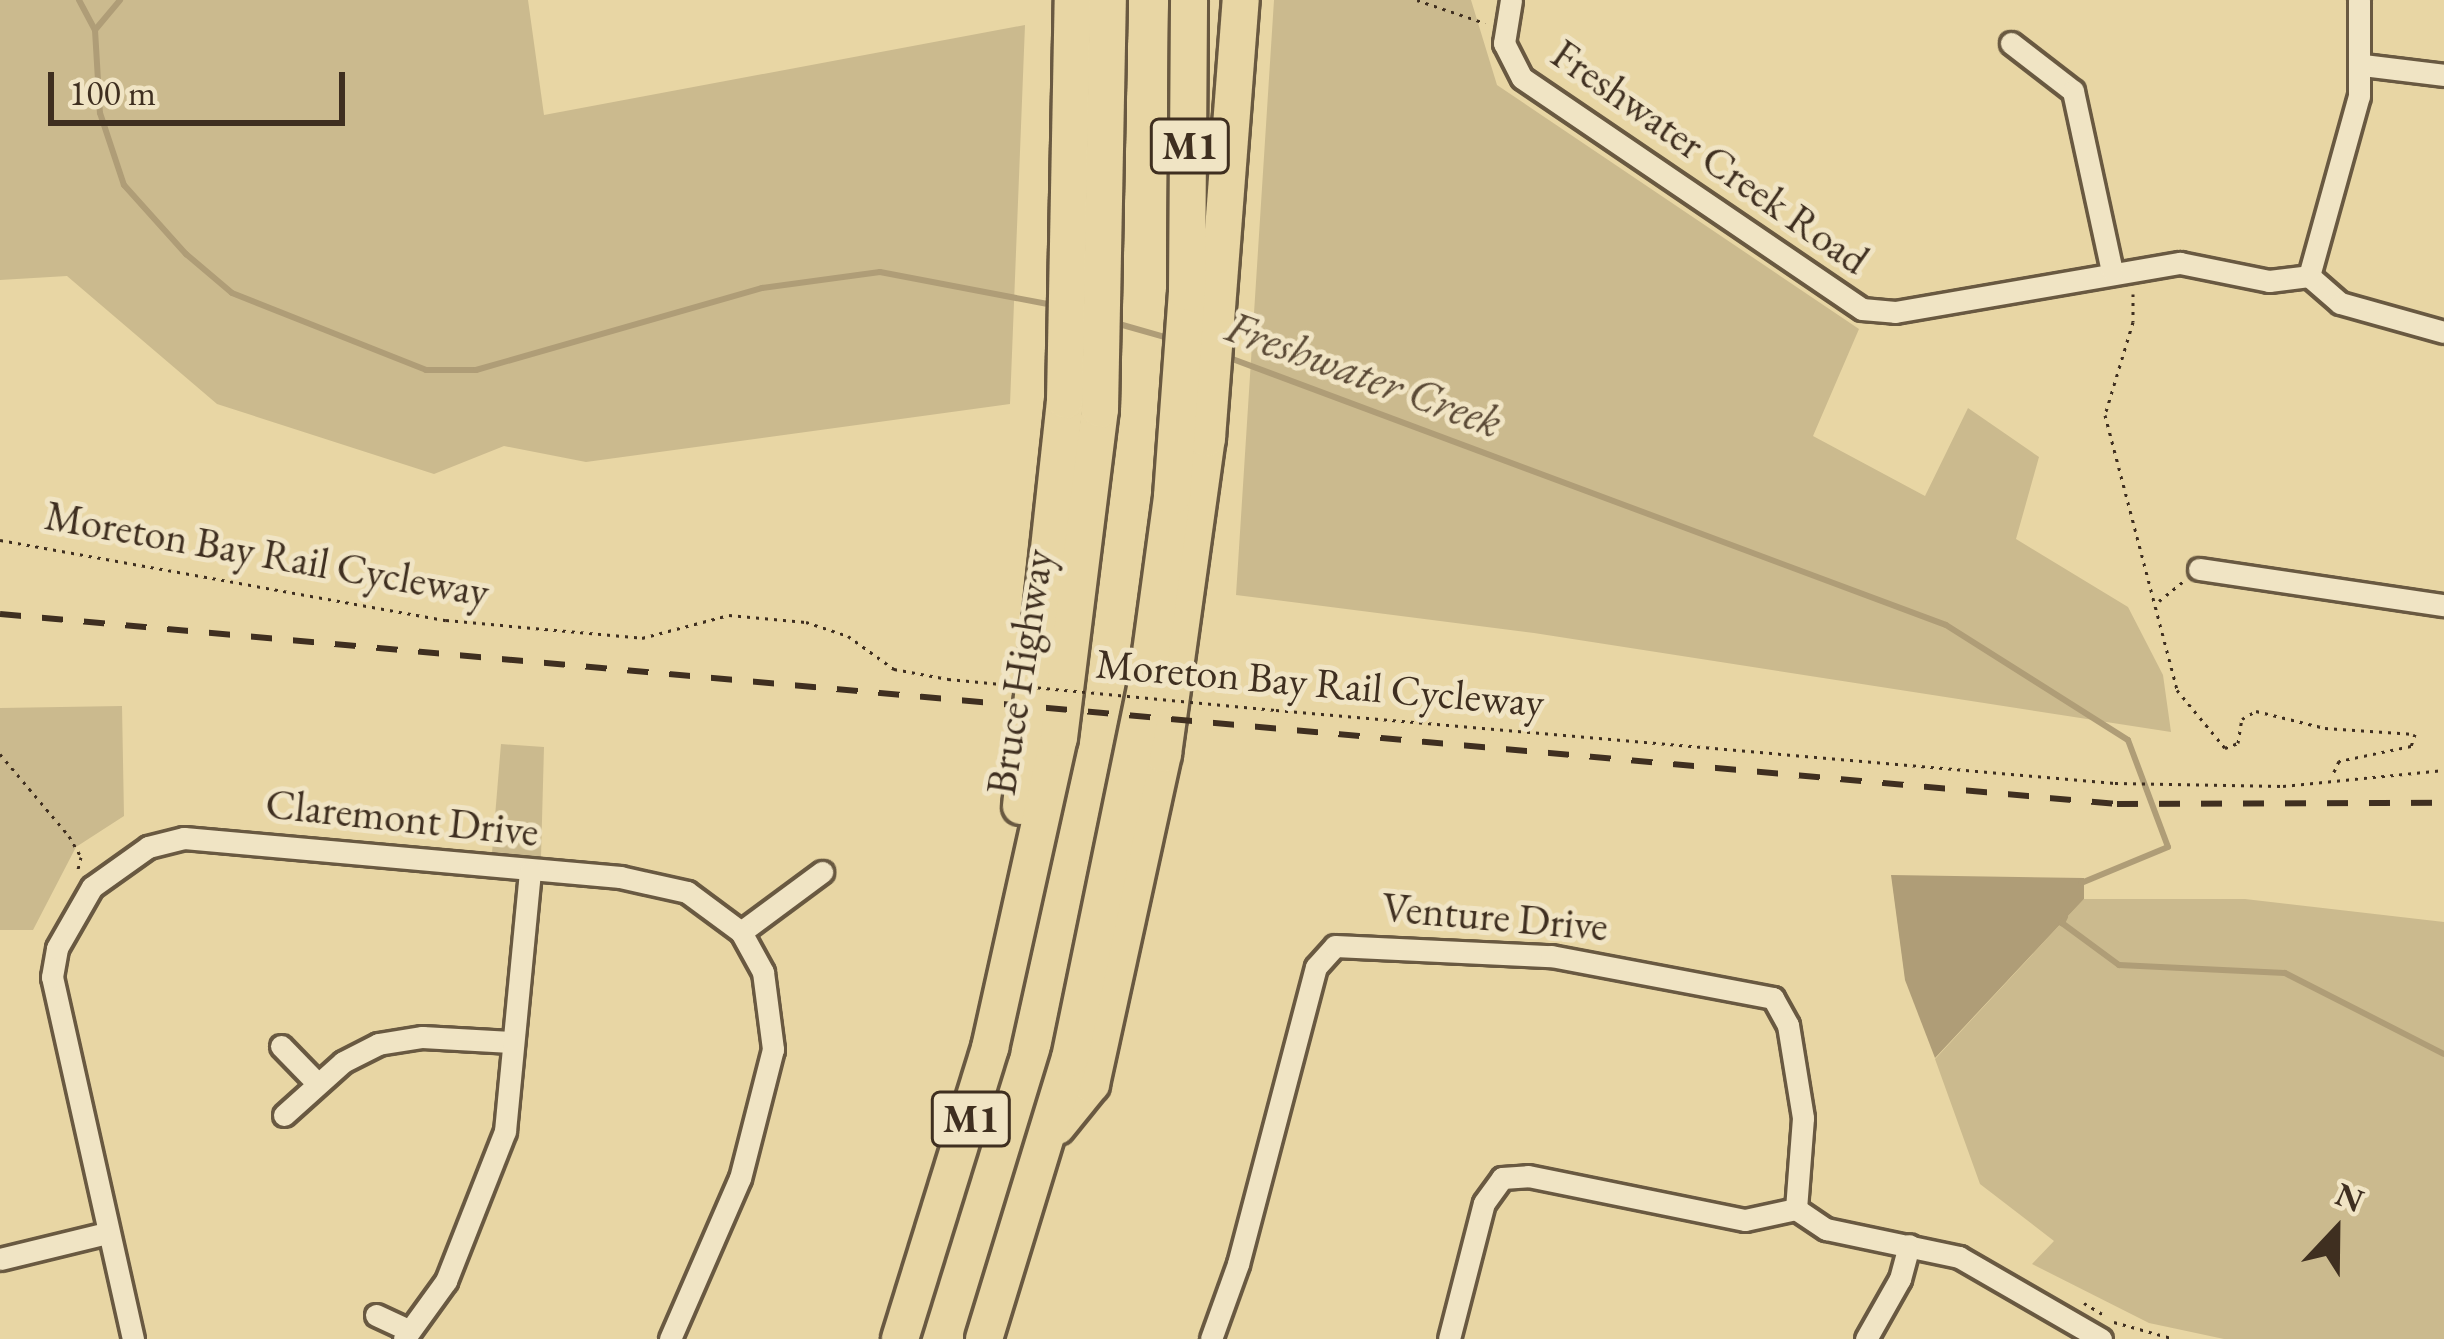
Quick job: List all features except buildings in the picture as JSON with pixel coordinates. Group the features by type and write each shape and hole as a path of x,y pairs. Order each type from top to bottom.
{"highway":[{"path":"1073,0 1090,266"},
{"name":"M1","path":"1090,266 1108,0"},
{"name":"M1","path":"984,1339 1051,1133 1130,790 1192,434 1203,296 1189,0"},
{"path":"1203,296 1241,0"},
{"name":"Bruce Highway","path":"900,1339 966,1138 1028,895 1065,697 1090,266"}],"street":[{"path":"1504,34 1511,0"},
{"path":"2359,0 2363,64 2309,276 2340,303 2444,332"},
{"name":"Freshwater Creek Road","path":"1504,34 1510,62 1540,93 1862,309 1895,312 2180,263 2278,282 2309,276"},
{"path":"2012,43 2073,91 2120,270"},
{"path":"2363,64 2444,76"},
{"path":"2199,568 2444,605"},
{"name":"Claremont Drive","path":"133,1339 52,977 72,914 118,863 184,838 226,838 657,883 714,906 741,932"},
{"path":"376,1315 406,1335 446,1281 495,1164 530,871"},
{"path":"670,1339 740,1178 773,1049 763,971 741,932 822,872"},
{"name":"Venture Drive","path":"1211,1339 1238,1264 1316,967 1335,946 1551,956 1772,998 1788,1025 1802,1118 1796,1209"},
{"path":"284,1115 343,1062 400,1038 511,1042"},
{"path":"281,1046 316,1083"},
{"path":"1449,1339 1484,1203 1502,1178 1528,1176 1745,1220 1796,1209 1826,1229 1966,1260 2101,1339"},
{"path":"0,1259 107,1233"},
{"path":"1866,1339 1898,1285 1909,1245"}],"path":[{"path":"1417,0 1504,34"},
{"path":"2120,270 2133,322 2105,416 2177,690 2221,747 2238,743 2242,719 2256,711 2324,728 2415,734 2411,746 2339,761 2332,780"},
{"name":"Moreton Bay Rail Cycleway","path":"0,540 446,620 642,638 729,615 806,622 836,629 894,669 948,679 1276,710 2115,783 2282,786 2444,770"},
{"path":"2157,602 2199,568"},
{"path":"0,754 81,857 70,886"}],"shaded area":[{"path":"0,0 528,0 544,115 1025,25 1010,404 586,462 504,446 434,474 217,404 67,276 0,280"},
{"path":"1274,0 1471,0 1497,85 1859,329 1813,436 1925,496 1968,408 2039,457 2016,539 2128,607 2163,675 2171,732 1534,633 1236,595"},
{"path":"122,706 124,816 76,847 33,930 0,930 0,708"},
{"path":"501,744 544,747 541,857 492,853"},
{"path":"1891,875 2084,878 2084,899 1935,1058 1905,980"},
{"path":"2084,899 2245,899 2444,922 2444,1339 2224,1339 2149,1323 2032,1264 2054,1241 1980,1184 1935,1059"}],"waterway":[{"name":"Freshwater Creek","path":"79,0 95,30 100,113 124,185 186,254 232,293 426,370 476,370 762,288 880,272 1053,305"},
{"name":"Freshwater Creek","path":"95,30 120,0"},
{"name":"Freshwater Creek","path":"1112,322 1168,338"},
{"name":"Freshwater Creek","path":"1227,357 1946,625 2128,740 2168,847 2081,883"},
{"name":"Freshwater Creek","path":"2065,917 2062,923 2119,965 2285,973 2444,1054"}],"railway":[{"path":"0,614 2117,804 2444,803"}]}
